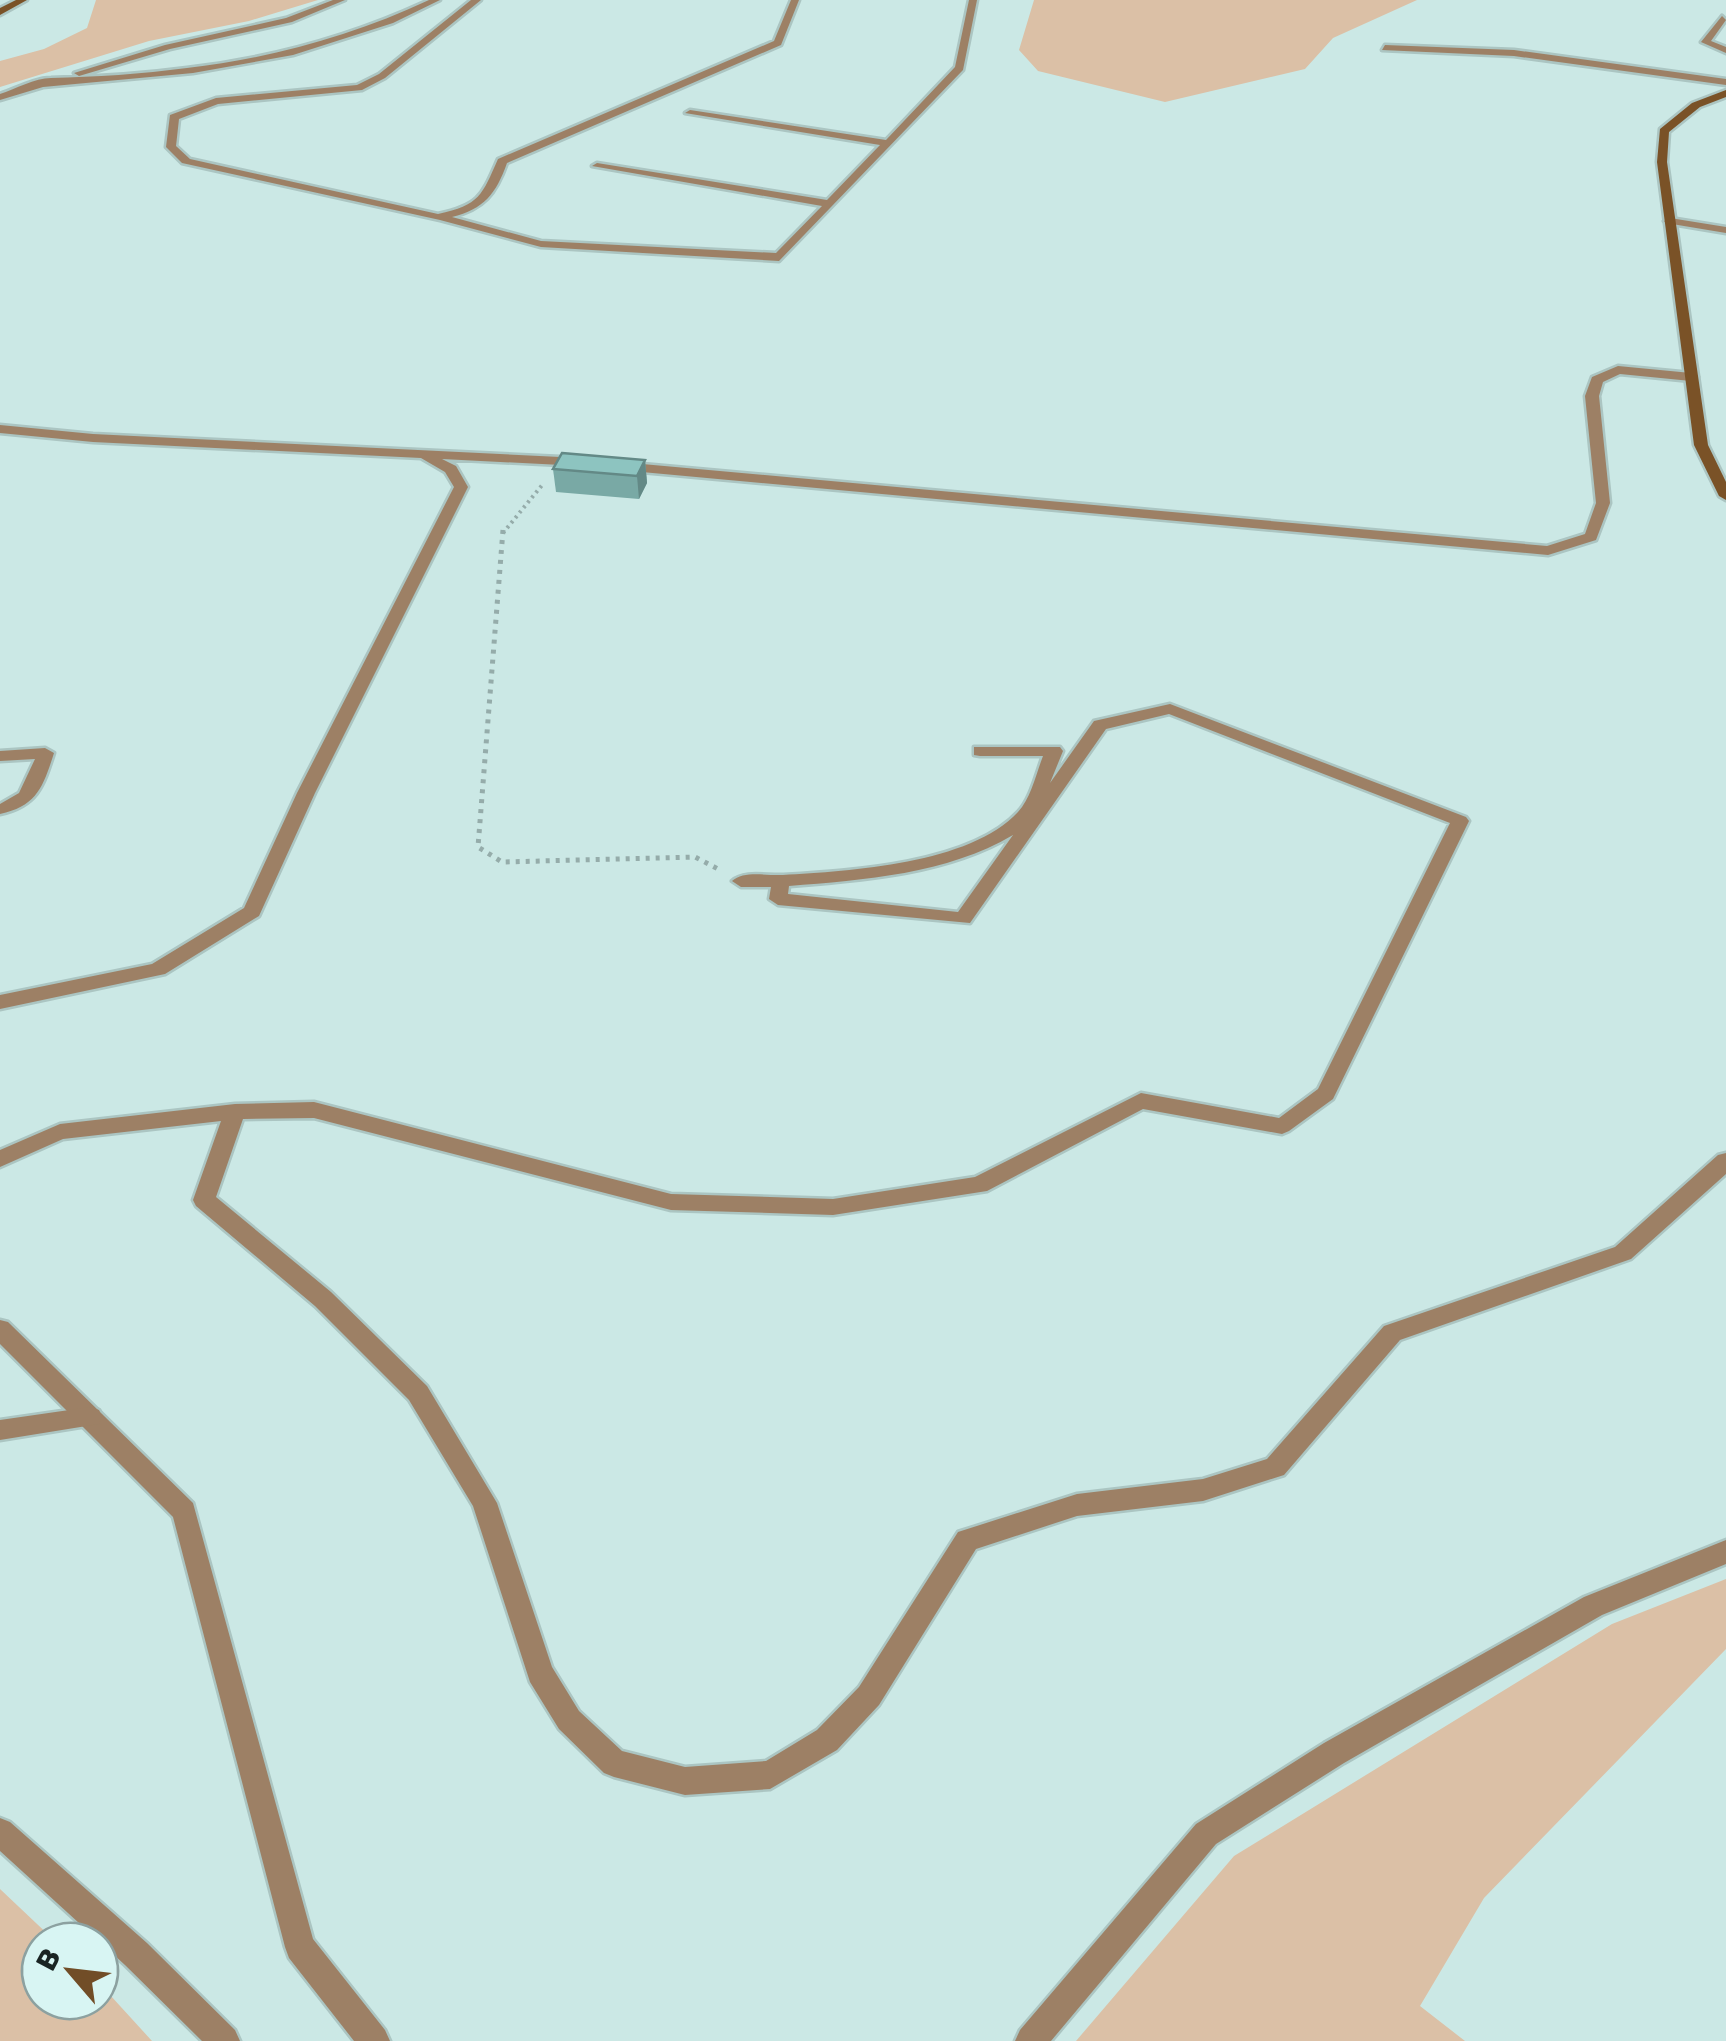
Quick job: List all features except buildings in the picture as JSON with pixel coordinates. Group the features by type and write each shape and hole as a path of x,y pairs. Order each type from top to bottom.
{"main road":[{"path":"0,12 23,0"},
{"path":"1726,93 1696,105 1664,131 1662,162 1701,446 1726,496"}],"street":[{"path":"0,97 168,47 289,20 341,0"},
{"path":"40,84 134,78 310,50 392,23 436,0"},
{"path":"476,0 382,76 359,88 216,101 174,117 171,146 186,162 438,217 541,244 778,257 960,68 973,0"},
{"path":"438,217 472,210 491,194 502,161 778,43 795,0"},
{"path":"1722,19 1706,42 1726,50"},
{"path":"1384,48 1514,53 1726,82"},
{"path":"690,113 888,143"},
{"path":"597,166 830,204"},
{"path":"1670,221 1726,230"},
{"path":"0,428 93,438 564,460 1548,551 1591,537 1603,503 1592,396 1598,380 1618,370 1690,376"},
{"path":"0,1002 158,968 252,912 306,793 461,486 451,469 422,454"},
{"path":"0,1160 60,1132 235,1112 314,1110 671,1202 833,1207 979,1185 1141,1101 1282,1126 1326,1094 1460,821 1170,709 1100,726 964,919 778,899 782,881"},
{"path":"980,751 1054,751 1087,744"},
{"path":"741,881 892,872 1002,837 1027,813 1054,751"},
{"path":"0,756 46,753 32,790 16,807 0,809"},
{"path":"235,1112 204,1200 323,1299 418,1393 484,1504 540,1673 568,1720 614,1763 684,1781 770,1775 828,1740 869,1696 967,1540 1077,1505 1203,1490 1275,1467 1392,1333 1624,1253 1726,1162"},
{"path":"0,1329 184,1511 300,1946 374,2041"},
{"path":"0,1430 90,1417"},
{"path":"1031,2041 1206,1834 1334,1754 1593,1606 1726,1552"},
{"path":"0,1832 136,1954 224,2041"}],"path":[{"path":"564,460 503,528 478,848 502,862 696,857 741,881"}],"shaded area":[{"path":"96,0 318,0 249,21 149,41 0,87 0,61 44,49 87,28"},
{"path":"1034,0 1417,0 1333,38 1305,69 1165,102 1038,71 1019,50"},
{"path":"1726,1579 1726,1649 1484,1898 1420,2006 1465,2041 1076,2041 1234,1856 1612,1624"},
{"path":"0,1889 34,1921 20,1921 20,2021 120,2021 120,2006 152,2041 0,2041"}]}
